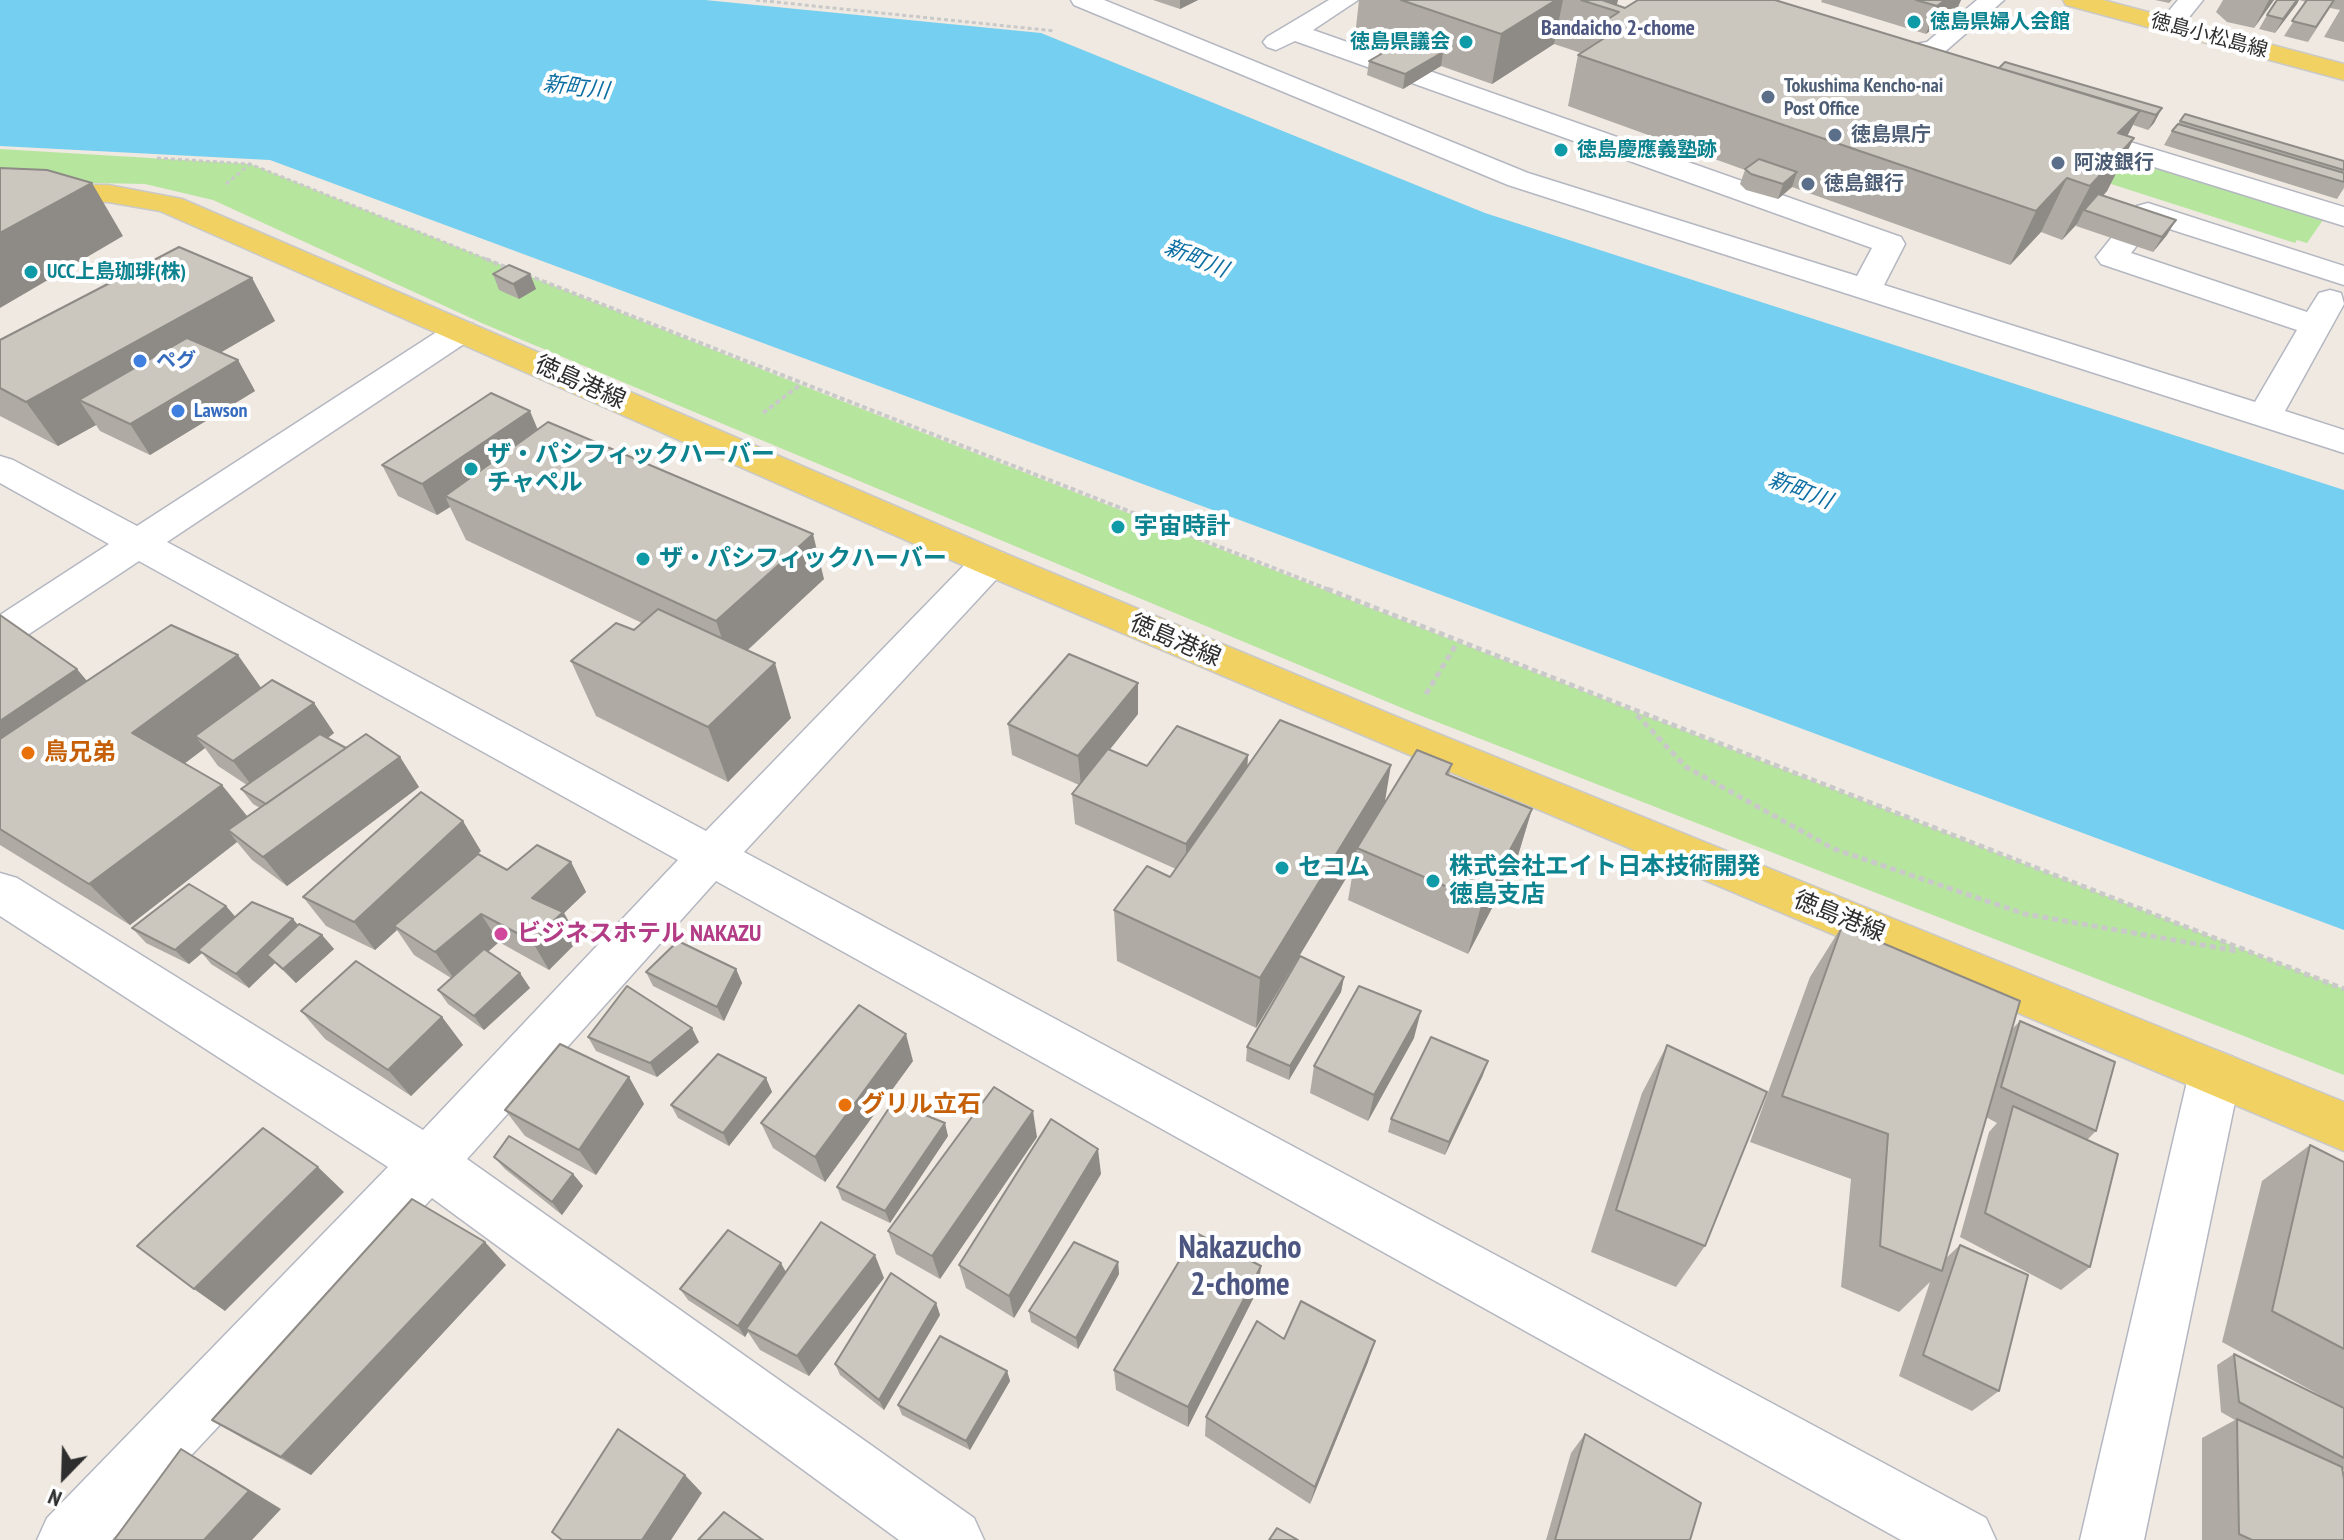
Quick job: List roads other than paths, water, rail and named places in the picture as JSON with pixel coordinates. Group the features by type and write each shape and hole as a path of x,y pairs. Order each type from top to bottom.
{"main road":[{"name":"徳島小松島線","path":"2075,0 2344,72"},
{"name":"徳島港線","path":"0,193 148,197 990,562 2344,1127"}],"street":[{"path":"1083,0 1518,179 2344,442"},
{"path":"1245,58 1346,0"},
{"path":"1893,77 1925,49 1931,51 1992,0"},
{"path":"2169,26 2191,0"},
{"path":"1294,32 1453,89 1479,117 1890,244 1865,290"},
{"path":"1864,68 1924,86"},
{"path":"1435,146 1479,117"},
{"path":"2044,124 2344,217"},
{"path":"2264,417 2316,326 2344,276 2148,212 2112,257 2316,326"},
{"path":"0,634 461,331"},
{"path":"0,468 1964,1540"},
{"path":"69,1540 428,1163 711,856 990,562"},
{"path":"0,892 428,1163 952,1540"},
{"path":"2112,1540 2215,1073"}],"water":[{"name":"新町川","path":"0,0 705,0 1041,33 1485,213 2344,490 2344,930 270,160 0,146"}],"place":[{"name":"徳島県婦人会館","path":"1914,22"},
{"name":"徳島県議会","path":"1466,42"},
{"name":"Tokushima Kencho-nai Post Office","path":"1768,97"},
{"name":"徳島県庁","path":"1835,135"},
{"name":"徳島慶應義塾跡","path":"1561,150"},
{"name":"阿波銀行","path":"2058,163"},
{"name":"徳島銀行","path":"1808,184"},
{"name":"UCC上島珈琲(株)","path":"31,272"},
{"name":"ペグ","path":"140,361"},
{"name":"Lawson","path":"178,411"},
{"name":"ザ・パシフィックハーバー チャペル","path":"471,469"},
{"name":"宇宙時計","path":"1118,527"},
{"name":"ザ・パシフィックハーバー","path":"643,559"},
{"name":"鳥兄弟","path":"28,753"},
{"name":"セコム","path":"1282,868"},
{"name":"株式会社エイト日本技術開発 徳島支店","path":"1433,881"},
{"name":"ビジネスホテル NAKAZU","path":"501,934"},
{"name":"グリル立石","path":"845,1105"}],"district":[{"name":"Bandaicho 2-chome","path":"1618,29"},
{"name":"Nakazucho 2-chome","path":"1240,1268"}]}
